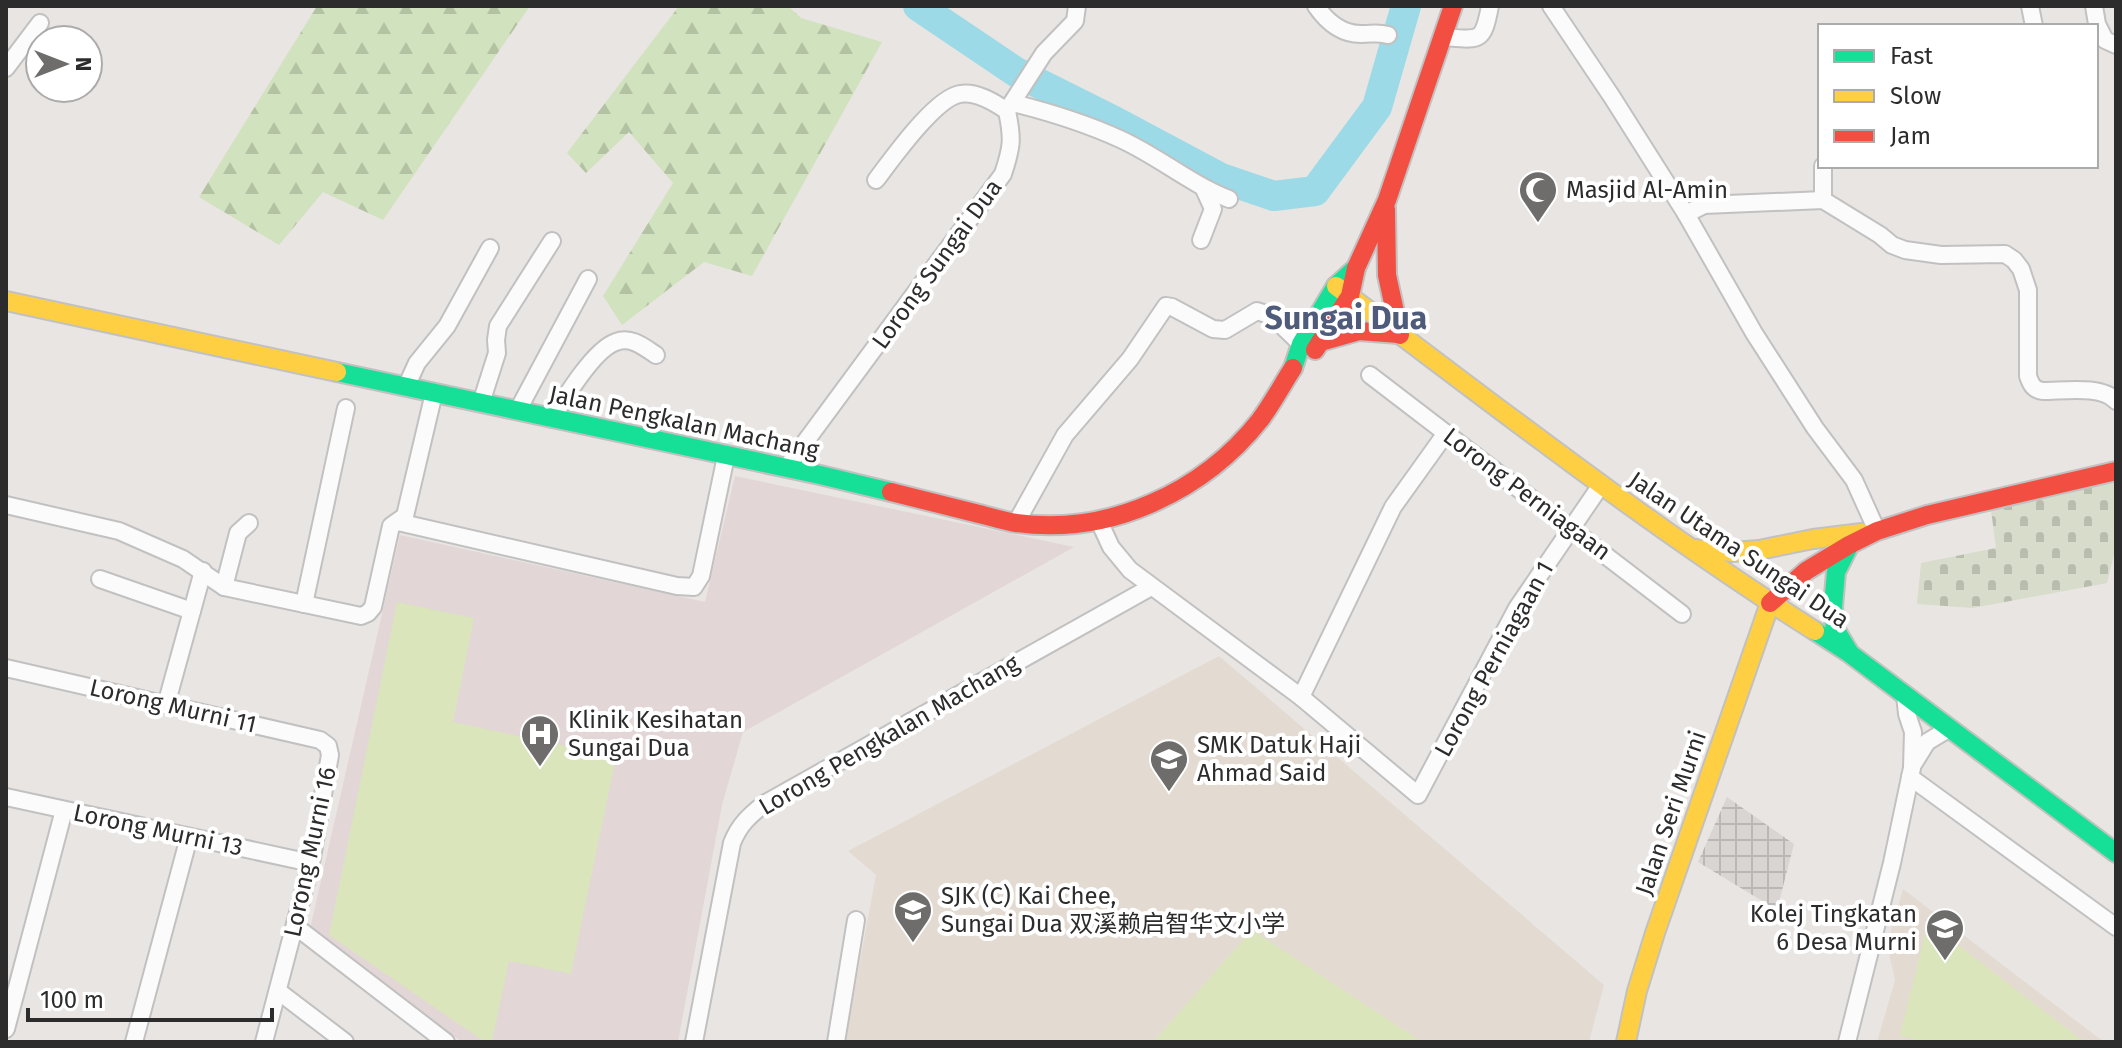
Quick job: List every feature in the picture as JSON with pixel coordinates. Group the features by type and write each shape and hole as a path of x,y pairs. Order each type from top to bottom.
{"main road":[{"path":"1343,291 1387,200 1453,6"},
{"path":"1311,343 1356,330 1400,335 1387,275 1387,200"},
{"name":"Jalan Pengkalan Machang","path":"6,301 786,468 1016,523 1050,525 1099,521 1143,508 1164,499 1206,472 1236,446 1260,419 1295,366 1310,356 1311,343 1343,291"},
{"name":"Jalan Utama Sungai Dua","path":"1343,291 1601,485 1770,603 1849,653 2116,853"},
{"path":"1770,603 1806,571 1877,531 1927,515 2116,471"},
{"path":"1693,549 1732,552 1759,550 1877,531"},
{"path":"1849,545 1836,572 1833,607 1835,629 1849,653"},
{"name":"Jalan Seri Murni","path":"1626,1042 1637,991 1655,933 1770,603"}],"street":[{"path":"1012,103 1044,53 1075,21 1077,6"},
{"path":"1316,6 1324,18 1340,30 1388,35"},
{"path":"1444,37 1475,39 1481,35 1490,6"},
{"path":"1551,6 1686,214 1762,345 1815,428 1854,480 1877,531"},
{"path":"6,68 40,23"},
{"path":"2098,26 2105,40 2116,45"},
{"path":"876,180 945,99 962,93 1053,113 1121,140 1204,189 1229,199"},
{"name":"Lorong Sungai Dua","path":"786,468 1003,174 1011,148 1012,103"},
{"path":"1823,168 1823,200"},
{"path":"1201,240 1213,209 1204,189"},
{"path":"1686,214 1704,205 1823,200 1892,245 1905,250 1941,255 2005,254 2021,269 2028,290 2028,376 2031,385 2043,391 2099,391 2110,394 2116,401"},
{"path":"481,403 497,353 498,326 552,241"},
{"path":"406,387 417,363 447,326 490,248"},
{"path":"518,410 588,279"},
{"path":"1016,523 1065,435 1130,359 1166,306 1213,329 1225,330 1257,311 1272,316 1311,343"},
{"path":"552,419 574,382 607,347 616,342 632,341 656,355"},
{"name":"Lorong Perniagaan","path":"1370,375 1682,614"},
{"path":"6,505 119,531 170,552 224,587 361,616 373,607 391,526 405,516 434,393"},
{"path":"304,604 346,408"},
{"path":"1099,521 1111,547 1130,570 1301,697 1393,507 1446,433"},
{"path":"398,522 677,586 694,587 701,576 726,456"},
{"name":"Lorong Perniagaan 1","path":"1301,697 1418,795 1517,608 1601,485"},
{"path":"224,587 238,533 249,523"},
{"path":"166,705 203,571"},
{"path":"100,579 192,611"},
{"name":"Lorong Pengkalan Machang","path":"694,1042 732,843 738,828 748,816 764,804 1151,587"},
{"name":"Lorong Murni 11","path":"6,668 320,740 328,746 330,755"},
{"path":"1847,1042 1892,863 1911,772 1913,732 1905,695"},
{"path":"1911,772 1927,742 1950,728"},
{"name":"Lorong Murni 16","path":"264,1042 311,863 330,755"},
{"path":"1911,772 2116,927"},
{"name":"Lorong Murni 13","path":"6,797 311,863"},
{"path":"6,1029 64,810"},
{"path":"134,1042 189,837"},
{"path":"836,1042 856,920"},
{"path":"295,926 446,1042"},
{"path":"278,991 345,1042"}],"shaded area":[{"name":"Klinik Kesihatan Sungai Dua","path":"735,476 1074,547 743,732 722,805 678,1042 462,1042 310,929 400,535 705,602"},
{"name":"SMK Datuk Haji Ahmad Said","path":"1219,656 1604,985 1589,1042 845,1042 876,875 848,851"},
{"path":"1727,797 1794,844 1777,910 1698,862"},
{"name":"Kolej Tingkatan 6 Desa Murni","path":"1903,889 2104,1042 1877,1042 1895,980 1887,944"}],"green space":[{"path":"317,6 530,6 383,220 323,192 279,245 199,197"},
{"path":"679,6 788,6 801,18 882,42 752,276 704,262 622,325 603,296 673,183 629,132 586,173 567,153"},
{"path":"2116,482 2116,546 2107,583 1973,608 1917,604 1921,563 1996,548 1991,510"},
{"path":"397,602 474,618 453,722 616,757 571,974 509,961 492,1042 485,1042 329,935"},
{"name":"Kolej Tingkatan 6 Desa Murni","path":"1928,922 2084,1042 1921,1042 1900,1035"},
{"path":"1252,930 1422,1042 1153,1042"}],"waterway":[{"path":"918,6 1016,72 1221,178 1274,196 1315,191 1377,107 1406,6"}],"traffic: fast":[{"path":"1293,368 1301,344 1336,286 1356,268"},
{"path":"337,372 891,492"},
{"path":"1849,546 1836,572 1833,607 1835,629 1849,652"},
{"path":"1815,631 1849,653 2116,853"}],"traffic: slow":[{"path":"1336,286 1632,507 1815,631"},
{"path":"6,301 337,372"},
{"path":"1694,549 1732,552 1759,550 1862,533"},
{"path":"1626,1042 1637,991 1655,933 1770,603"}],"traffic: jam":[{"path":"1315,350 1350,296 1356,268 1387,200 1453,6"},
{"path":"1386,209 1387,275 1400,335"},
{"path":"1320,342 1359,331 1399,334"},
{"path":"891,492 1016,523 1085,523 1119,515 1182,488 1211,468 1237,446 1260,420 1293,368"},
{"path":"1770,603 1806,571 1877,531 1927,515 2116,471"}],"place":[{"name":"Masjid Al-Amin","path":"1538,224"},
{"name":"Klinik Kesihatan Sungai Dua","path":"540,768"},
{"name":"SMK Datuk Haji Ahmad Said","path":"1169,793"},
{"name":"SJK (C) Kai Chee, Sungai Dua 双溪赖启智华文小学","path":"913,944"},
{"name":"Kolej Tingkatan 6 Desa Murni","path":"1945,962"}],"district":[{"name":"Sungai Dua","path":"1346,318"}]}
